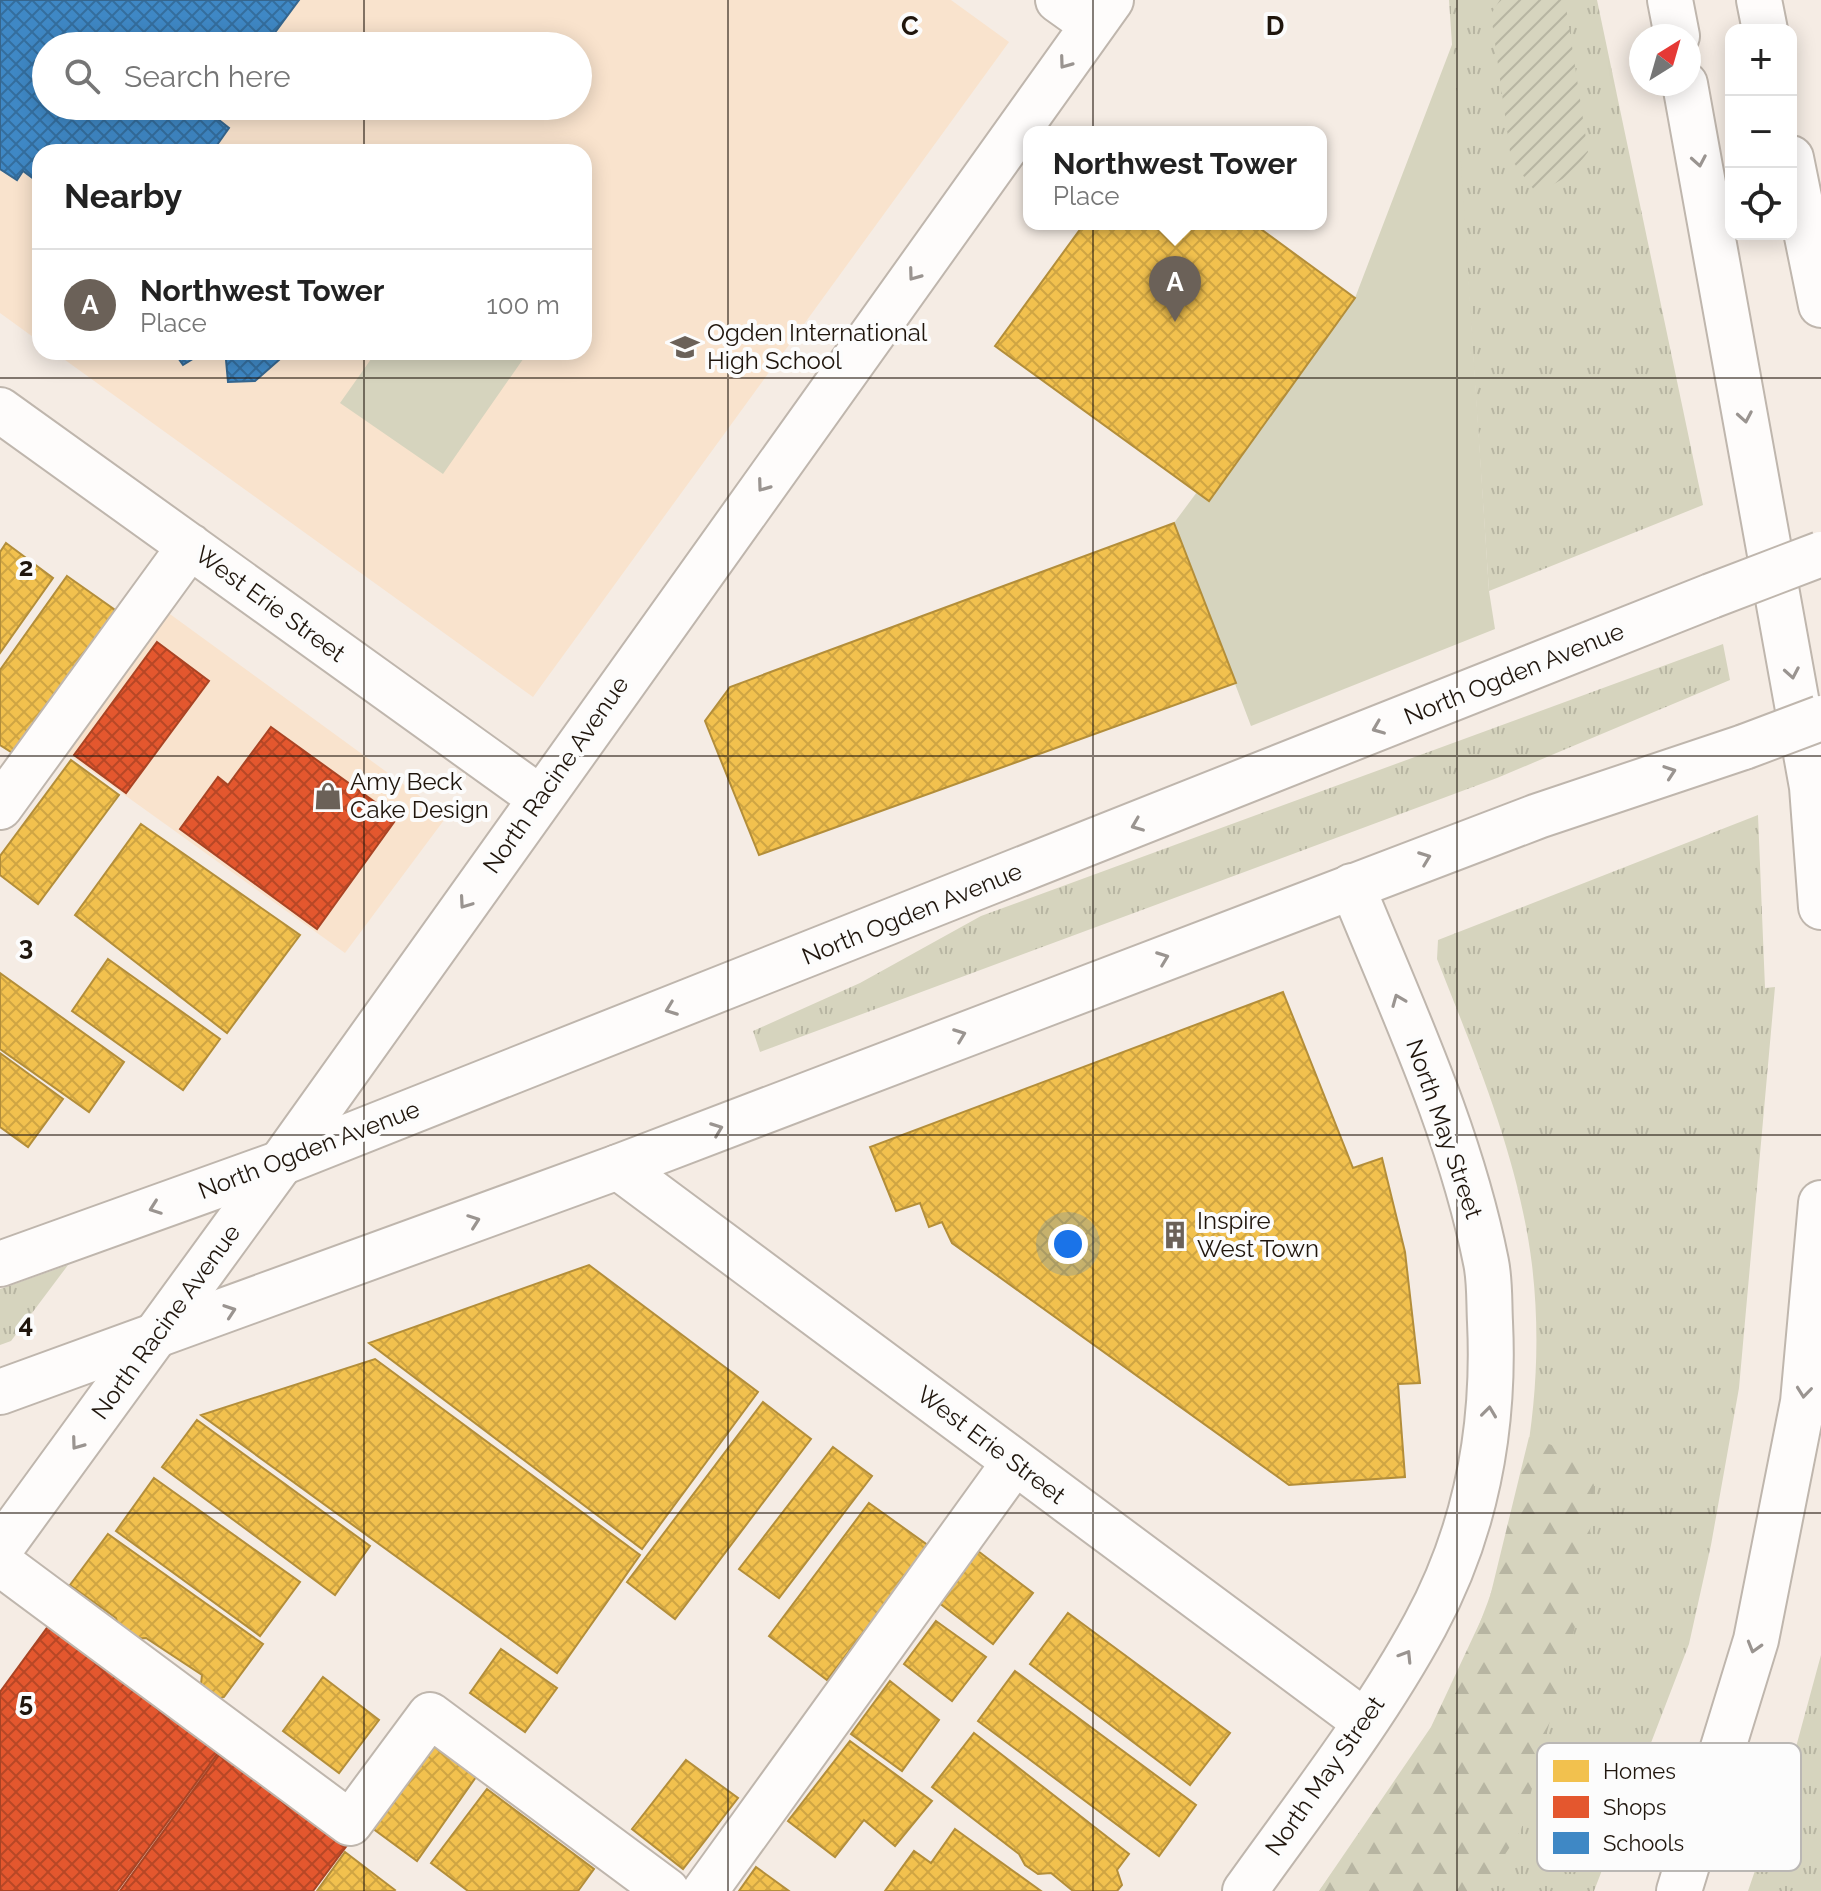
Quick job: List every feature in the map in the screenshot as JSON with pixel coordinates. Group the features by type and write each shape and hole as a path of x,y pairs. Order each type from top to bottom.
{"main road":[{"path":"1670,0 1675,24"},
{"path":"1759,0 1764,24"},
{"name":"North Racine Avenue","path":"0,1549 281,1163 540,798 1087,8"},
{"path":"1687,96 1812,787 1821,907"},
{"path":"1793,168 1821,305"},
{"name":"West Erie Street","path":"0,410 540,798"},
{"path":"0,807 190,546"},
{"name":"North Ogden Avenue","path":"0,1264 281,1163 1821,554"},
{"path":"0,1392 618,1167 1538,816 1821,718"},
{"name":"North May Street","path":"1245,1891 1365,1722 1426,1624 1463,1538 1483,1465 1493,1382 1487,1265 1465,1176 1426,1067 1352,886"},
{"name":"West Erie Street","path":"618,1167 679,1209 1014,1463 1365,1722"},
{"path":"1724,1743 1756,1640 1803,1402 1821,1203"},
{"path":"705,1891 1014,1463"},
{"path":"0,1563 350,1823 430,1715 667,1891"},
{"path":"1679,1891 1685,1871"}],"shaded area":[{"name":"Ogden International High School","path":"0,0 951,0 1009,42 533,697 65,360 592,360 592,144 32,144 32,336 0,313"},
{"path":"152,601 447,816 345,953 48,740"}],"green space":[{"path":"1449,0 1597,0 1703,505 1489,591"},
{"path":"1500,0 1565,0 1588,152 1571,174 1537,194 1511,159 1491,14"},
{"path":"1453,42 1489,591 1495,629 1251,726 1174,523 1197,492 1209,500 1355,298"},
{"path":"370,360 522,360 443,474 340,403"},
{"path":"1723,644 1730,680 1497,778 760,1052 753,1031 860,983 981,916"},
{"path":"1758,815 1765,988 1775,987 1739,1388 1711,1545 1689,1644 1651,1743 1537,1743 1537,1871 1602,1871 1594,1891 1319,1891 1406,1768 1459,1673 1502,1561 1528,1444 1535,1385 1536,1325 1526,1225 1494,1109 1437,959 1438,940"},
{"path":"68,1265 11,1341 0,1345 0,1289"},
{"path":"1529,1437 1577,1454 1594,1485 1585,1589 1544,1743 1537,1743 1537,1770 1521,1830 1481,1891 1319,1891 1431,1727 1488,1605"},
{"path":"1821,1655 1821,1891 1748,1891 1755,1871 1801,1871 1801,1743 1797,1743"}],"building: Homes":[{"path":"1080,230 1262,230 1355,298 1209,501 995,346"},
{"path":"1174,523 1236,683 759,855 705,721 730,687"},
{"path":"6,543 53,578 0,653 0,552"},
{"path":"67,576 118,612 14,754 0,745 0,670"},
{"path":"71,760 119,795 38,904 0,875 0,856"},
{"path":"141,824 300,935 227,1033 75,915"},
{"path":"108,959 220,1039 183,1090 72,1011"},
{"path":"0,973 124,1062 89,1112 0,1049"},
{"name":"Inspire West Town","path":"1283,992 1353,1168 1382,1158 1405,1252 1420,1383 1398,1384 1405,1477 1289,1485 952,1243 942,1222 929,1227 920,1203 896,1211 870,1147"},
{"path":"0,1053 63,1099 28,1147 0,1127"},
{"path":"589,1265 758,1392 642,1549 369,1343"},
{"path":"375,1359 640,1555 557,1673 201,1415"},
{"path":"763,1402 811,1439 675,1619 627,1582"},
{"path":"197,1420 370,1546 335,1595 162,1467"},
{"path":"833,1447 872,1476 779,1598 739,1569"},
{"path":"154,1478 300,1582 260,1636 116,1531"},
{"path":"869,1503 929,1546 827,1680 769,1636"},
{"path":"108,1534 263,1644 224,1697 212,1701 200,1693 202,1675 146,1638 129,1639 120,1632 116,1618 70,1585"},
{"path":"978,1551 1033,1593 993,1644 938,1602"},
{"path":"1068,1613 1230,1733 1190,1785 1030,1664"},
{"path":"936,1621 986,1657 952,1701 904,1664"},
{"path":"501,1649 557,1688 525,1732 470,1693"},
{"path":"1015,1671 1196,1805 1159,1856 978,1721"},
{"path":"323,1677 379,1720 339,1773 283,1731"},
{"path":"890,1681 939,1720 902,1771 851,1734"},
{"path":"974,1733 1129,1854 1117,1870 1122,1885 1117,1891 1073,1891 1051,1873 1038,1874 1025,1865 1019,1854 932,1787"},
{"path":"428,1741 476,1777 417,1861 368,1825"},
{"path":"850,1741 932,1801 895,1846 864,1820 835,1857 788,1821"},
{"path":"686,1760 738,1798 683,1869 632,1829"},
{"path":"487,1789 594,1869 578,1891 468,1891 431,1863"},
{"path":"955,1829 1041,1891 885,1891 914,1851 931,1863"},
{"path":"345,1852 395,1890 317,1891"},
{"path":"756,1867 789,1891 739,1891"}],"building: Shops":[{"path":"157,642 209,681 126,793 74,755"},
{"path":"271,727 397,818 317,929 180,829 218,777 228,785"},
{"path":"52,1621 223,1746 117,1891 0,1891 0,1692"},
{"path":"227,1744 354,1836 313,1891 120,1891"}],"building: Schools":[{"path":"0,0 299,0 275,32 32,32 32,120 219,120 229,128 218,144 32,144 32,178 23,171 17,180 0,169"},
{"path":"226,360 279,360 255,381 228,382"}],"place":[{"name":"Northwest Tower","path":"1175,322"},
{"name":"Ogden International High School","path":"685,347"},
{"name":"Amy Beck Cake Design","path":"328,796"},
{"name":"Inspire West Town","path":"1175,1235"}]}
